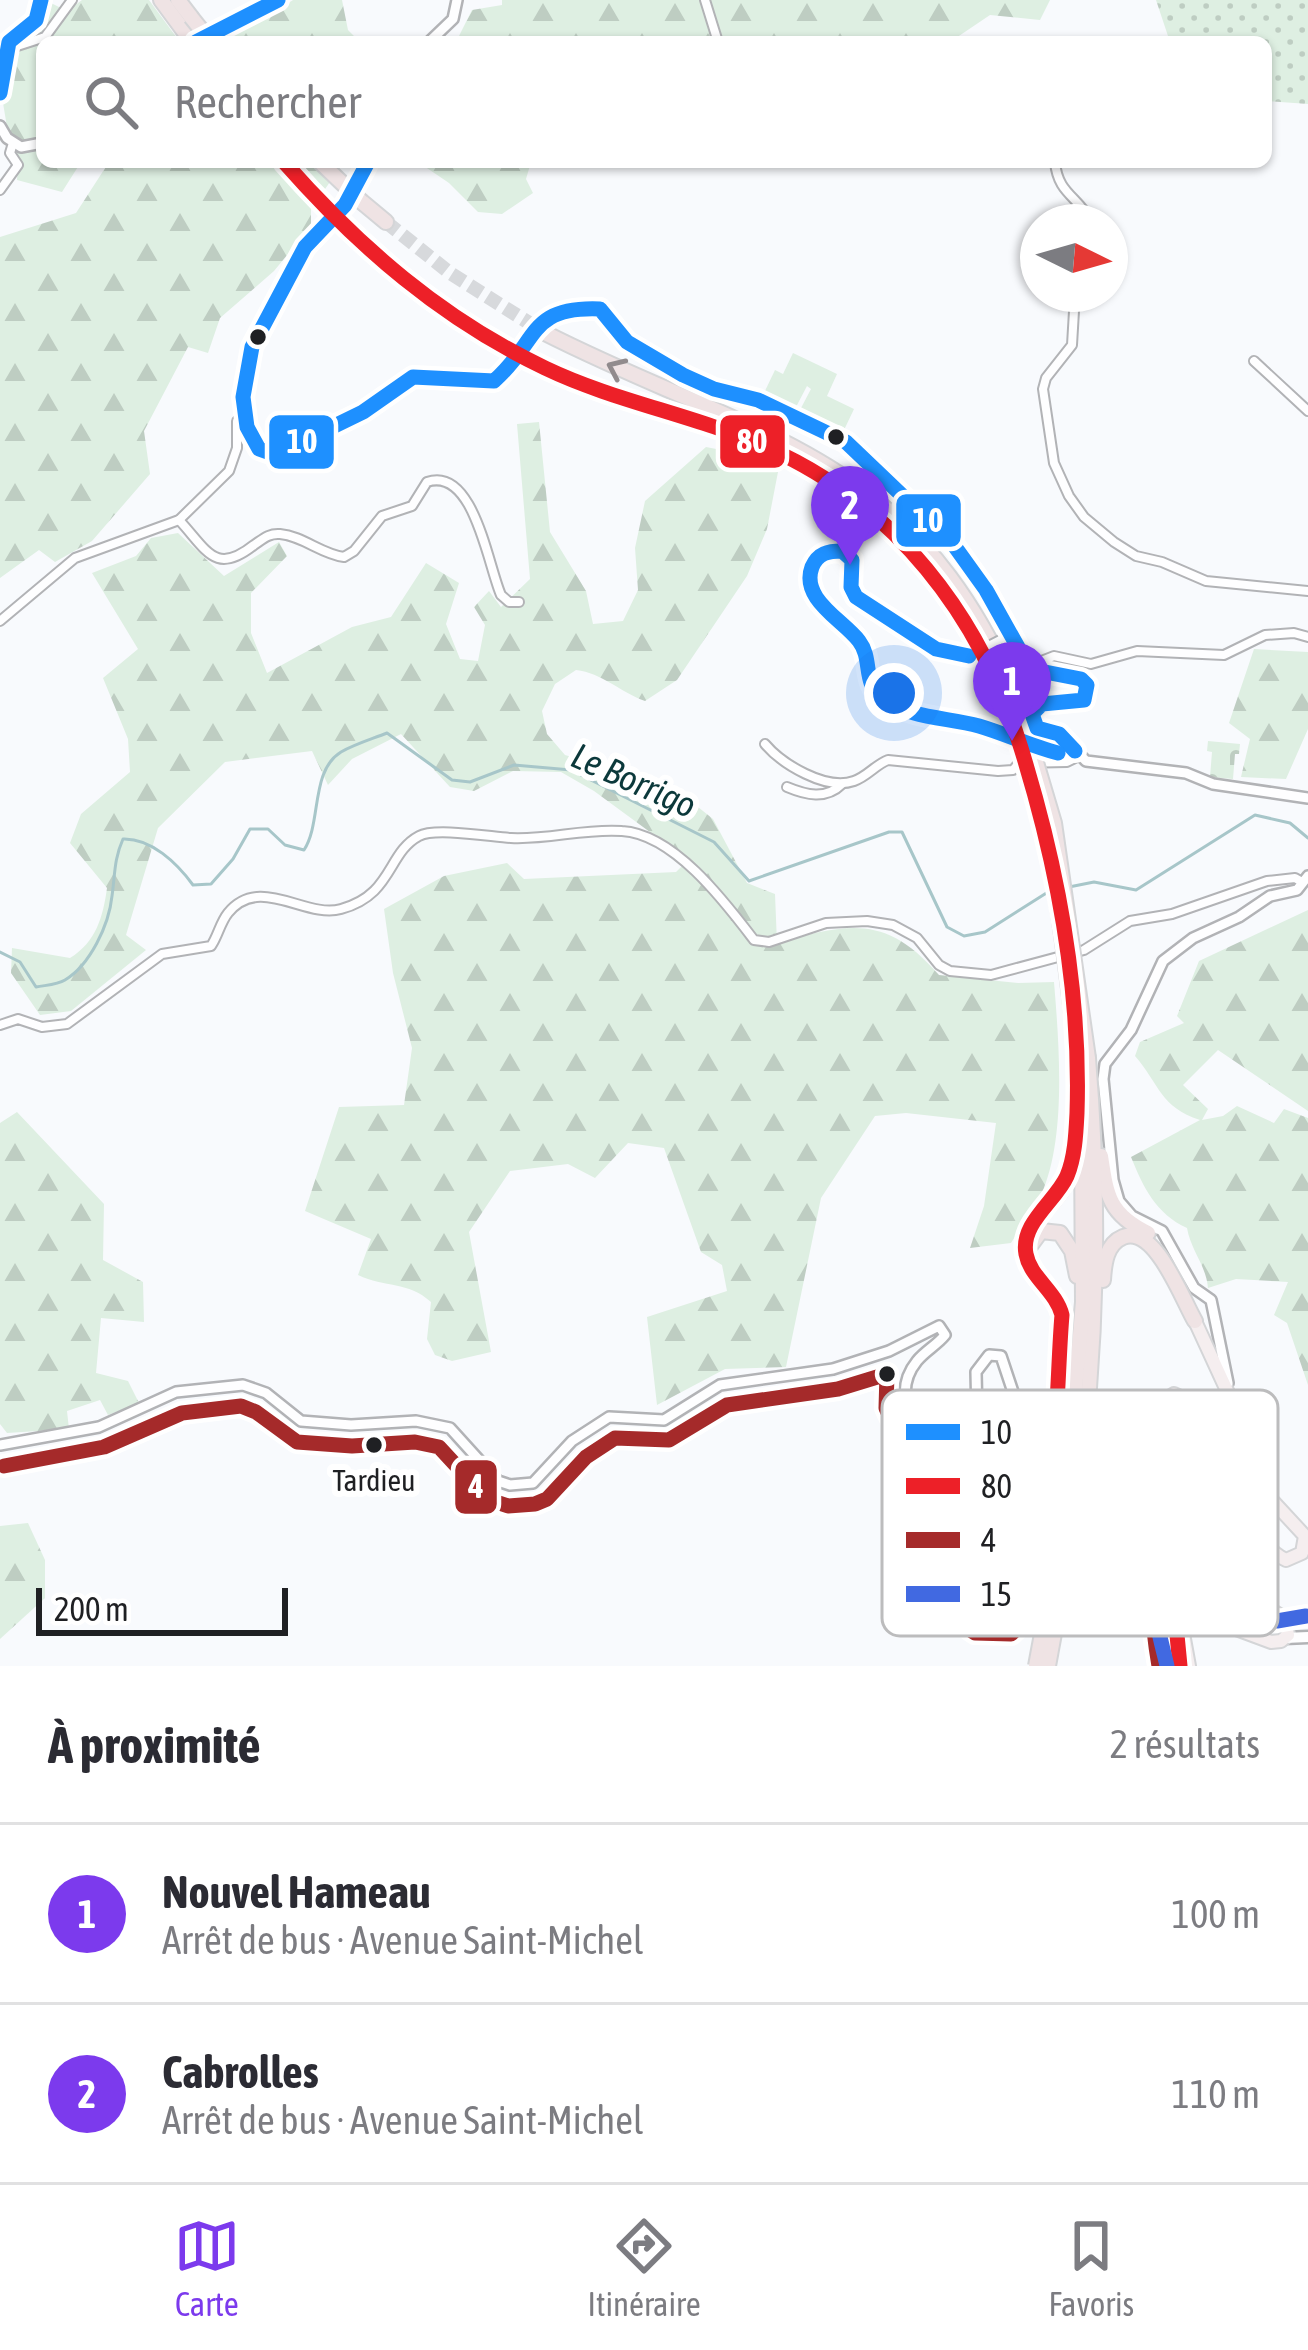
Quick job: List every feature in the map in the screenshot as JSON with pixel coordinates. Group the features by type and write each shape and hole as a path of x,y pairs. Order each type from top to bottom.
{"highway":[{"path":"161,0 204,36"},
{"path":"178,0 192,36"},
{"path":"290,168 364,246"},
{"path":"326,168 386,222"},
{"path":"544,333 784,440 835,468 877,498 931,550 989,636 1037,756 1060,853 1082,1058 1095,1253 1089,1390"},
{"path":"521,356 605,393 769,448 855,496 905,541 952,596 1010,695"},
{"path":"1056,1390 1062,1327 1057,1295 1029,1263 1024,1250 1028,1234 1061,1190 1070,1169 1084,1083"},
{"path":"1084,1083 1110,1200 1125,1220 1160,1242 1198,1328"},
{"path":"1078,1390 1084,1083"},
{"path":"1029,1263 1030,1244 1038,1234 1051,1230 1065,1238 1074,1256 1082,1329"},
{"path":"1089,1390 1105,1262 1120,1239 1136,1236 1153,1245 1198,1328"},
{"path":"1036,1666 1043,1636"},
{"path":"1048,1666 1052,1636"}],"main road":[{"path":"1198,1328 1227,1390"},
{"path":"1278,1507 1305,1536 1304,1550 1296,1558 1278,1557"},
{"path":"1278,1622 1288,1622 1308,1634"},
{"path":"1286,1638 1288,1622"},
{"path":"1273,1636 1276,1642 1308,1634"},
{"path":"1180,1636 1185,1666"}],"street":[{"path":"0,93 13,37 36,20 41,0"},
{"path":"46,36 72,0"},
{"path":"205,36 250,20 278,0"},
{"path":"435,36 453,19 457,0"},
{"path":"706,0 716,36"},
{"path":"8,49 36,40"},
{"path":"0,126 13,143 36,144"},
{"path":"0,190 18,165 10,153 13,143"},
{"path":"365,168 344,205 304,248 282,296 261,323 246,373 244,416 260,448 281,452 363,412 413,376 494,381 545,318 600,309 627,342 683,375 706,387 769,404 846,442 953,544 986,590 1007,636 1031,665 1087,685 1084,700 1042,704 1032,714 1036,728 1059,734 1077,753"},
{"path":"1057,168 1064,191 1078,204"},
{"path":"1074,312 1072,345 1046,378 1044,411 1054,463 1084,517 1136,556 1197,579 1308,591"},
{"path":"1254,361 1308,411"},
{"path":"0,621 75,558 178,520 229,471 237,448 237,422 244,416"},
{"path":"178,520 225,562 234,561 270,535 293,537 344,557 375,522 412,506 427,482 440,479 449,482 471,507 502,595 509,602 519,602"},
{"path":"1007,636 969,656 936,649 856,597 851,587 851,560 842,550 822,554 810,575 813,591 861,643 866,681 881,698 919,716 970,724 1109,766 1186,773 1213,784 1308,798"},
{"path":"1031,665 1054,656 1091,664 1137,651 1224,655 1265,634 1308,637"},
{"path":"765,744 789,766 842,784"},
{"path":"787,787 828,794 888,760 1013,770 1018,763 1066,762 1077,753"},
{"path":"0,1025 18,1019 42,1027 73,1022 161,954 211,946 229,911 263,896 325,911 367,899 384,883 409,844 429,833 550,838 624,830 645,836 699,874 754,940 769,942 826,923 880,923 917,938 950,971 991,975 1084,950 1130,921 1172,914 1267,881 1305,879 1298,890 1270,896 1239,917 1192,938 1162,961 1131,1030 1105,1064 1111,1160 1119,1201 1132,1216 1162,1231 1194,1288 1213,1305 1228,1390"},
{"path":"1198,1328 1213,1305"},
{"path":"1198,1328 1218,1321"},
{"path":"0,1445 99,1427 176,1392 243,1385 266,1393 301,1421 351,1425 416,1421 450,1429 498,1480 524,1485 533,1483 572,1441 608,1417 664,1420 720,1385 848,1365 889,1351 939,1325 945,1335 914,1365 908,1390"},
{"path":"976,1390 976,1372 989,1355 1001,1356 1012,1390"}],"green space":[{"path":"82,0 149,0 176,36 36,36 36,168 77,168 62,192 17,180 18,156 3,103 21,39 42,21 47,1 67,11"},
{"path":"293,0 342,0 348,30 354,36 221,36 255,25"},
{"path":"502,0 1050,0 1040,20 990,15 959,36 459,36 472,10 502,5"},
{"path":"1156,0 1308,0 1308,104 1272,101 1272,36 1168,36"},
{"path":"105,168 340,168 311,209 311,226 274,271 220,318 208,353 188,347 144,431 150,474 92,541 55,562 39,550 0,578 0,237 76,213"},
{"path":"427,168 529,168 526,179 533,193 502,214 478,212"},
{"path":"793,353 837,374 827,396 854,409 844,430 801,408 811,389 807,386 796,407 764,393 775,370 783,374"},
{"path":"539,422 550,532 586,591 593,624 623,621 638,590 635,548 645,501 706,447 752,456 778,472 767,529 747,576 677,680 645,701 576,670 555,684 542,711 547,734 565,755 688,799 713,819 747,883 775,894 777,943 825,931 865,929 901,941 939,975 1054,982 1059,1090 1055,1146 1041,1195 1011,1243 970,1248 984,1206 996,1123 906,1113 875,1116 821,1198 786,1367 725,1369 657,1405 647,1317 727,1291 722,1265 701,1252 664,1148 628,1143 595,1178 568,1164 510,1171 469,1232 491,1352 452,1361 435,1355 427,1339 431,1302 414,1291 358,1275 371,1239 305,1211 339,1107 404,1105 412,1048 393,973 384,909 444,876 507,863 524,879 676,872 688,860 594,791 561,772 513,771 474,791 450,787 401,734 352,759 328,785 312,751 225,762 158,828 126,935 146,950 71,1011 40,1015 11,973 12,948 70,958 79,952 97,928 105,899 107,888 70,843 81,814 130,772 128,739 103,678 138,649 92,573 136,556 151,538 178,533 224,576 279,542 287,556 251,593 251,633 267,673 352,627 391,617 426,563 459,583 446,624 460,659 478,661 485,625 474,607 489,591 501,607 530,579 517,424"},
{"path":"1254,649 1308,652 1308,729 1286,779 1241,777 1250,739 1229,723"},
{"path":"1208,741 1240,744 1233,779 1210,777"},
{"path":"1308,910 1308,1111 1218,1050 1183,1085 1208,1109 1202,1120 1223,1116 1237,1106 1274,1123 1284,1109 1308,1118 1308,1385 1287,1323 1274,1315 1288,1282 1236,1279 1208,1288 1187,1228 1152,1198 1131,1157 1200,1120 1176,1109 1162,1094 1135,1056 1140,1042 1184,1023 1177,1016 1199,961"},
{"path":"17,1112 104,1204 103,1260 143,1282 144,1322 101,1318 96,1373 128,1381 139,1403 108,1415 100,1400 67,1411 69,1429 7,1433 0,1424 0,1123"},
{"path":"28,1523 45,1560 45,1598 0,1639 0,1526"}],"waterway":[{"name":"Le Borrigo","path":"0,952 20,962 36,987 58,983 74,973 97,943 107,919 123,839 162,853 193,885 211,884 250,829 268,829 285,845 304,850 320,784 331,761 346,749 387,733 452,780 470,782 514,765 571,770 714,842 749,881 889,832 902,832 947,927 964,936 985,932 1048,892"},
{"name":"Le Borrigo","path":"1069,887 1094,882 1136,890 1255,815 1290,823 1308,838"}],"tunnel":[{"path":"386,222 450,273 545,333"},
{"path":"364,246 435,307 521,356"}],"transit line":[{"name":"10","path":"0,93 9,42 36,20 41,0"},
{"name":"10","path":"208,36 278,0"},
{"name":"80","path":"290,168 372,252 437,304 507,349 572,380 739,436 812,471 892,532 956,610 1004,699 1021,748 1056,883 1071,975 1077,1067 1073,1153 1062,1185 1033,1222 1026,1243 1028,1262 1062,1315 1058,1390"},
{"name":"10","path":"365,168 345,205 305,247 252,347 243,397 247,427 259,449 281,452 363,412 413,377 494,381 546,320 576,310 600,309 627,342 683,375 758,400 846,442 953,544 986,590 1024,658 1040,671 1081,679 1087,685 1084,700 1042,704 1032,714 1037,728 1059,734 1075,751"},
{"name":"10","path":"969,656 936,649 856,597 851,587 852,560 842,551 824,554 814,562 812,589 859,641 872,685 882,698 905,710 979,726 1058,753"},
{"name":"4","path":"4,1466 104,1447 182,1413 241,1406 297,1442 352,1446 415,1442 439,1447 487,1499 508,1506 535,1504 547,1499 586,1457 615,1438 669,1440 727,1405 838,1389 887,1374 887,1390"},
{"name":"15","path":"1278,1621 1306,1616"},
{"name":"4","path":"1155,1636 1159,1666"},
{"name":"15","path":"1160,1636 1167,1666"},
{"name":"80","path":"1177,1636 1180,1666"}],"place":[{"name":"Cabrolles","path":"850,565"},
{"name":"Nouvel Hameau","path":"1012,741"},
{"name":"Tardieu","path":"374,1445"}]}
